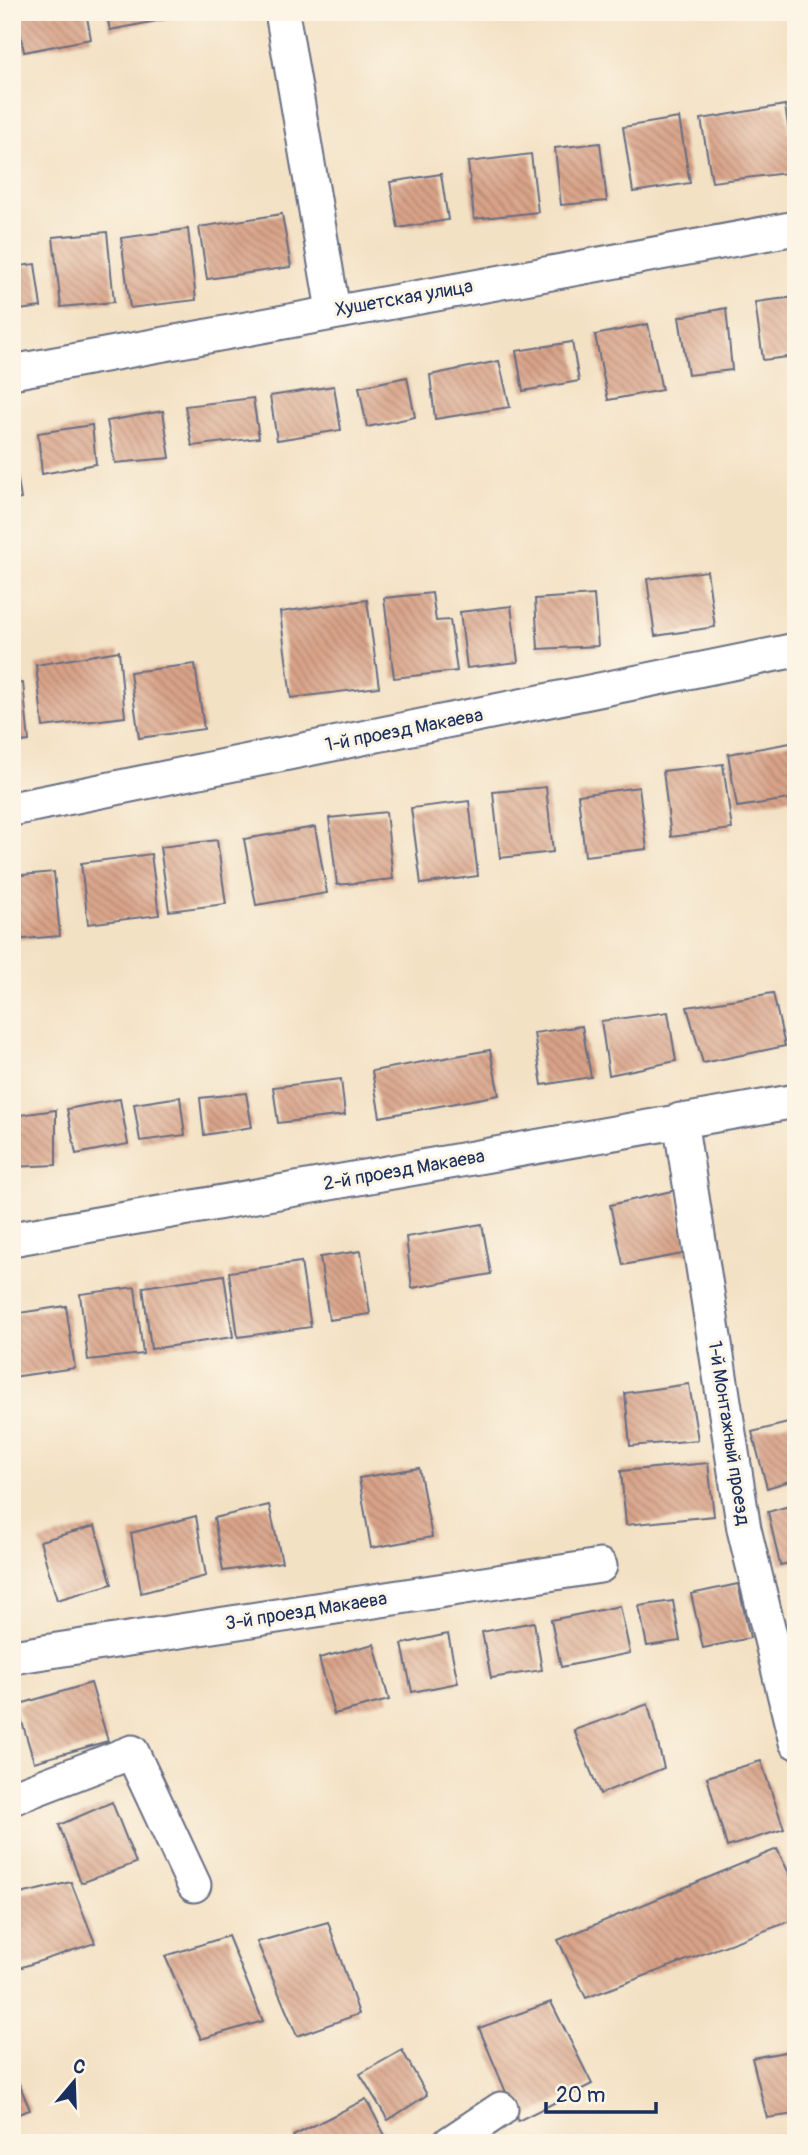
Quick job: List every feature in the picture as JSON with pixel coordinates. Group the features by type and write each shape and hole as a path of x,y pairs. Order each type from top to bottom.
{"street":[{"path":"282,12 333,310"},
{"name":"Хушетская улица","path":"12,372 333,310 796,228"},
{"name":"1-й проезд Макаева","path":"12,809 796,650"},
{"name":"2-й проезд Макаева","path":"12,1240 796,1101"},
{"name":"1-й Монтажный проезд","path":"680,1120 744,1530 796,1742"},
{"name":"3-й проезд Макаева","path":"12,1657 600,1566"},
{"path":"12,1798 132,1752 194,1885"},
{"path":"450,2143 501,2109"}],"building":[{"path":"16,12 86,12 91,39 24,52"},
{"path":"106,12 176,12 177,17 110,30"},
{"path":"785,105 795,172 712,182 701,119"},
{"path":"679,118 690,183 633,192 623,127"},
{"path":"600,143 607,201 561,205 555,148"},
{"path":"531,154 538,212 474,219 468,162"},
{"path":"441,174 448,220 398,228 390,182"},
{"path":"282,214 291,267 207,279 199,227"},
{"path":"188,229 196,300 130,308 121,238"},
{"path":"107,232 114,302 61,307 53,237"},
{"path":"35,264 41,307 12,311 12,267"},
{"path":"796,297 796,356 763,360 755,302"},
{"path":"726,308 732,370 688,375 679,317"},
{"path":"648,324 662,390 608,400 595,335"},
{"path":"572,342 579,381 523,391 516,351"},
{"path":"499,361 510,407 435,419 430,375"},
{"path":"407,377 415,417 367,427 359,387"},
{"path":"334,386 341,430 277,440 270,396"},
{"path":"253,398 259,438 192,446 185,406"},
{"path":"163,411 170,458 115,463 107,421"},
{"path":"92,425 96,464 42,474 38,433"},
{"path":"14,455 21,499 12,501 12,456"},
{"path":"796,548 796,575 794,575 790,549"},
{"path":"707,571 715,627 655,636 647,579"},
{"path":"432,593 436,621 450,620 457,671 394,678 384,598"},
{"path":"594,595 598,646 538,649 535,599"},
{"path":"367,600 379,687 291,698 280,612"},
{"path":"511,606 518,662 467,668 460,612"},
{"path":"119,651 125,717 43,727 36,665"},
{"path":"195,664 204,729 139,738 130,672"},
{"path":"23,683 29,741 12,743 12,684"},
{"path":"796,742 796,798 737,807 728,754"},
{"path":"723,764 732,829 671,837 663,771"},
{"path":"546,787 553,852 500,858 493,792"},
{"path":"639,787 647,849 585,856 578,795"},
{"path":"469,801 478,876 421,884 411,808"},
{"path":"386,812 393,879 337,885 329,818"},
{"path":"315,827 327,893 256,905 244,839"},
{"path":"217,840 226,904 169,911 160,847"},
{"path":"151,854 159,915 88,924 81,863"},
{"path":"54,872 60,936 12,940 12,876"},
{"path":"773,993 785,1046 703,1063 687,1007"},
{"path":"668,1012 676,1061 609,1075 601,1021"},
{"path":"582,1026 591,1077 542,1085 534,1033"},
{"path":"490,1050 499,1095 380,1117 372,1071"},
{"path":"341,1079 345,1115 278,1123 273,1087"},
{"path":"246,1093 252,1127 204,1135 200,1098"},
{"path":"180,1097 185,1135 140,1141 134,1104"},
{"path":"120,1099 128,1144 76,1154 67,1109"},
{"path":"56,1110 56,1165 12,1167 12,1116"},
{"path":"676,1190 688,1253 623,1265 610,1205"},
{"path":"482,1224 491,1274 412,1288 406,1237"},
{"path":"361,1251 370,1314 329,1320 320,1257"},
{"path":"301,1262 311,1327 238,1337 229,1272"},
{"path":"224,1275 233,1337 151,1349 143,1287"},
{"path":"135,1287 143,1354 88,1360 80,1294"},
{"path":"66,1306 75,1368 12,1377 12,1314"},
{"path":"689,1384 698,1440 630,1446 625,1393"},
{"path":"796,1421 796,1479 767,1488 752,1432"},
{"path":"708,1463 714,1516 626,1525 621,1471"},
{"path":"419,1468 432,1537 371,1548 359,1478"},
{"path":"796,1504 796,1562 780,1565 768,1512"},
{"path":"269,1505 282,1562 223,1571 214,1518"},
{"path":"196,1516 206,1576 141,1593 131,1533"},
{"path":"95,1526 112,1584 57,1600 40,1541"},
{"path":"738,1584 750,1638 703,1648 691,1594"},
{"path":"673,1601 680,1641 647,1646 639,1606"},
{"path":"620,1606 630,1653 561,1667 551,1620"},
{"path":"534,1622 542,1670 491,1678 482,1632"},
{"path":"448,1634 458,1683 412,1692 402,1644"},
{"path":"374,1644 389,1700 334,1714 319,1658"},
{"path":"91,1683 108,1741 34,1762 17,1705"},
{"path":"648,1704 664,1768 600,1794 574,1730"},
{"path":"761,1761 784,1829 727,1847 707,1777"},
{"path":"112,1802 136,1863 81,1883 59,1825"},
{"path":"777,1849 796,1887 796,1919 586,1998 558,1940"},
{"path":"71,1882 95,1943 16,1969 12,1959 12,1896"},
{"path":"328,1922 359,2014 297,2036 257,1942"},
{"path":"228,1936 263,2021 201,2039 165,1956"},
{"path":"551,2002 592,2084 518,2121 479,2028"},
{"path":"402,2050 427,2095 388,2120 360,2074"},
{"path":"796,2050 796,2114 767,2118 752,2058"},
{"path":"12,2067 30,2110 12,2116"},
{"path":"366,2099 389,2143 297,2143 293,2136"},
{"path":"796,2137 796,2143 773,2143 773,2141"}]}
